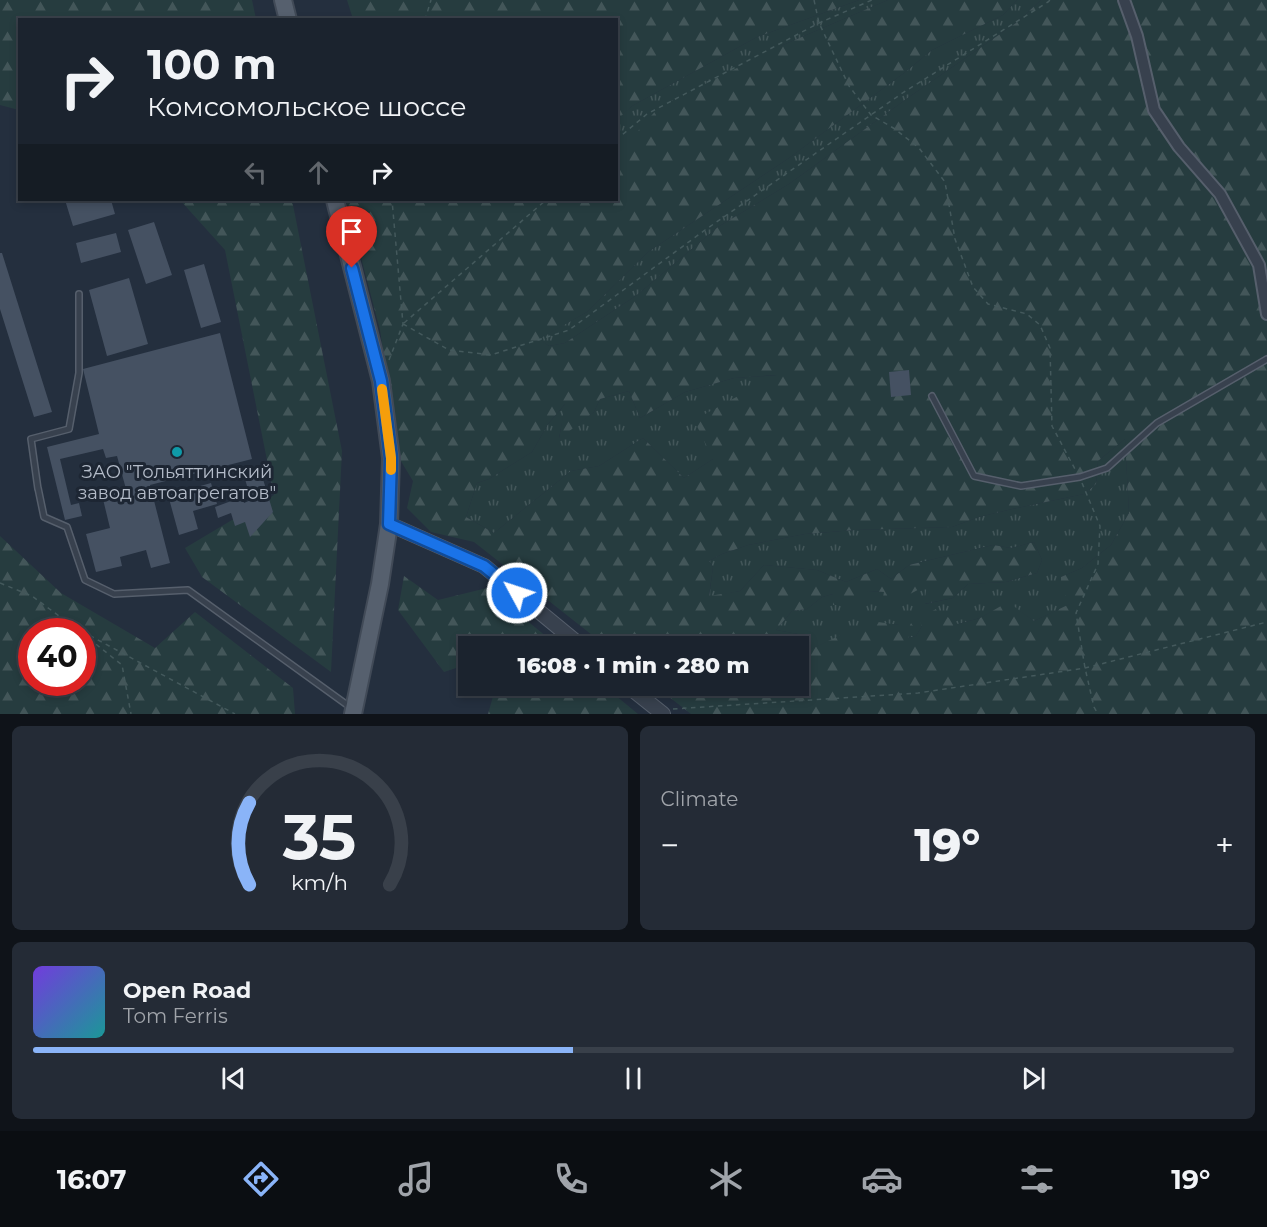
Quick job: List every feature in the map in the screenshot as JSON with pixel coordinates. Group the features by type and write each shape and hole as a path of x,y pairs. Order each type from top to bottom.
{"main road":[{"path":"284,0 288,18"},
{"path":"335,201 381,381 391,458 389,524 380,584 353,712"}],"street":[{"path":"1124,0 1137,36 1154,110 1179,147 1220,194 1259,265 1267,314"},
{"path":"389,524 484,566 569,636"},
{"path":"640,696 660,712"}],"lane":[{"path":"79,294 79,373 69,429 31,439 44,517 67,527 85,580 114,594 188,590 353,712"},
{"path":"932,396 974,476 1021,486 1080,477 1107,468 1157,423 1267,359"}],"path":[{"path":"426,18 431,0"},
{"path":"814,0 819,23 849,86 871,115 895,129 919,148 945,182 955,239 973,287 988,304 1027,314 1040,326 1050,348 1052,426 1080,477 1100,526 1098,564 1076,613 1085,668 1098,714"},
{"path":"618,138 647,114 819,23 873,0"},
{"path":"403,324 449,350 491,355 569,330 705,230 904,92 1050,0"},
{"path":"389,362 403,324 392,201"},
{"path":"403,324 545,201"},
{"path":"0,583 32,596 62,618"},
{"path":"660,712 918,693 1085,668 1267,622"},
{"path":"96,639 235,714"},
{"path":"96,644 122,665 131,714"}],"green space":[{"path":"0,0 252,0 256,18 18,18 18,110 0,105"},
{"path":"347,0 859,0 757,37 632,106 618,119 618,18 353,18"},
{"path":"859,0 888,0 783,45 618,152 618,118 632,106 757,37"},
{"path":"888,0 1017,0 1003,15 932,50 789,158 648,252 587,312 539,339 549,346 565,343 637,295 718,227 789,184 1016,23 1041,0 1267,0 1267,714 691,714 668,696 809,696 809,650 871,621 899,625 904,620 911,623 913,626 908,638 916,636 922,626 918,619 936,609 958,624 980,618 1008,602 1034,621 1074,602 1061,592 1061,577 1082,568 1111,545 1129,513 1125,439 1098,461 1096,484 1084,494 979,517 952,527 805,534 748,545 709,561 713,567 709,596 740,591 764,565 817,570 846,582 877,569 891,579 909,565 993,545 1011,548 1034,542 1042,560 1037,573 1006,582 968,584 953,598 924,604 927,585 895,602 882,602 884,592 868,591 856,605 833,605 833,594 822,597 807,609 792,611 776,630 798,634 798,636 593,636 474,542 431,532 407,508 413,481 399,458 380,330 346,201 618,201 618,152 659,107 783,45","holes":["777,375 694,420 713,459 684,478 643,438 599,466 571,471 494,533 466,517 477,483 489,479 532,452 548,424 565,404 559,439 594,412 600,399 629,391 640,418 685,392 734,378"]},
{"path":"1017,0 1041,0 1016,23 789,184 718,227 637,295 565,343 549,346 538,339 587,312 648,252 789,158 932,50 1003,15"},
{"path":"181,201 292,201 342,451 331,672 202,577 185,548 274,495 225,250"},
{"path":"779,375 713,459 684,478 643,438 599,466 571,471 494,533 466,517 477,483 489,479 532,452 548,424 566,403 559,438 594,412 600,399 629,391 640,418 685,392 734,378"},
{"path":"1125,439 1129,513 1111,545 1082,568 1061,577 1075,602 1034,621 1008,603 980,618 958,624 922,626 916,636 908,638 899,625 871,622 809,650 809,636 798,636 798,634 776,630 792,611 807,609 822,597 833,594 833,605 868,591 885,592 928,584 925,604 953,598 968,584 1006,582 1037,573 1042,560 1034,542 1011,548 993,545 909,565 891,579 877,569 846,582 817,570 764,565 740,591 709,597 713,567 709,561 722,554 748,545 805,534 952,527 979,517 1084,494 1096,484 1098,461"},
{"path":"0,536 61,593 155,648 195,612 293,688 295,714 0,714"},
{"path":"404,576 438,600 487,588 546,636 458,636 458,667 444,672 398,610"},
{"path":"493,696 616,696 638,714 488,714"}],"building":[{"path":"65,201 111,201 115,214 73,226"},
{"path":"154,222 172,275 146,284 128,230"},
{"path":"116,233 121,252 81,263 76,243"},
{"path":"0,253 2,253 52,412 34,417 0,309"},
{"path":"204,264 221,322 201,328 184,270"},
{"path":"129,278 148,344 107,356 89,290"},
{"name":"ЗАО \"Тольяттинский завод автоагрегатов\"","path":"220,333 252,459 150,485 170,563 151,568 146,550 120,557 122,566 96,572 86,534 110,528 102,495 126,489 117,456 106,458 103,449 60,459 71,505 79,503 82,516 65,520 47,447 99,434 83,369"},
{"path":"909,370 911,395 891,397 889,372"},
{"path":"259,466 273,512 250,537 245,522 235,526 231,513 218,518 215,507 242,497 244,503 251,500 243,472"},
{"path":"211,483 217,504 193,511 198,529 179,535 168,495"}],"slow traffic":[{"path":"382,389 391,470"}],"place":[{"name":"ЗАО \"Тольяттинский завод автоагрегатов\"","path":"177,452"}],"route":[{"path":"352,268 381,381 391,458 389,524 484,566 517,593"}]}
